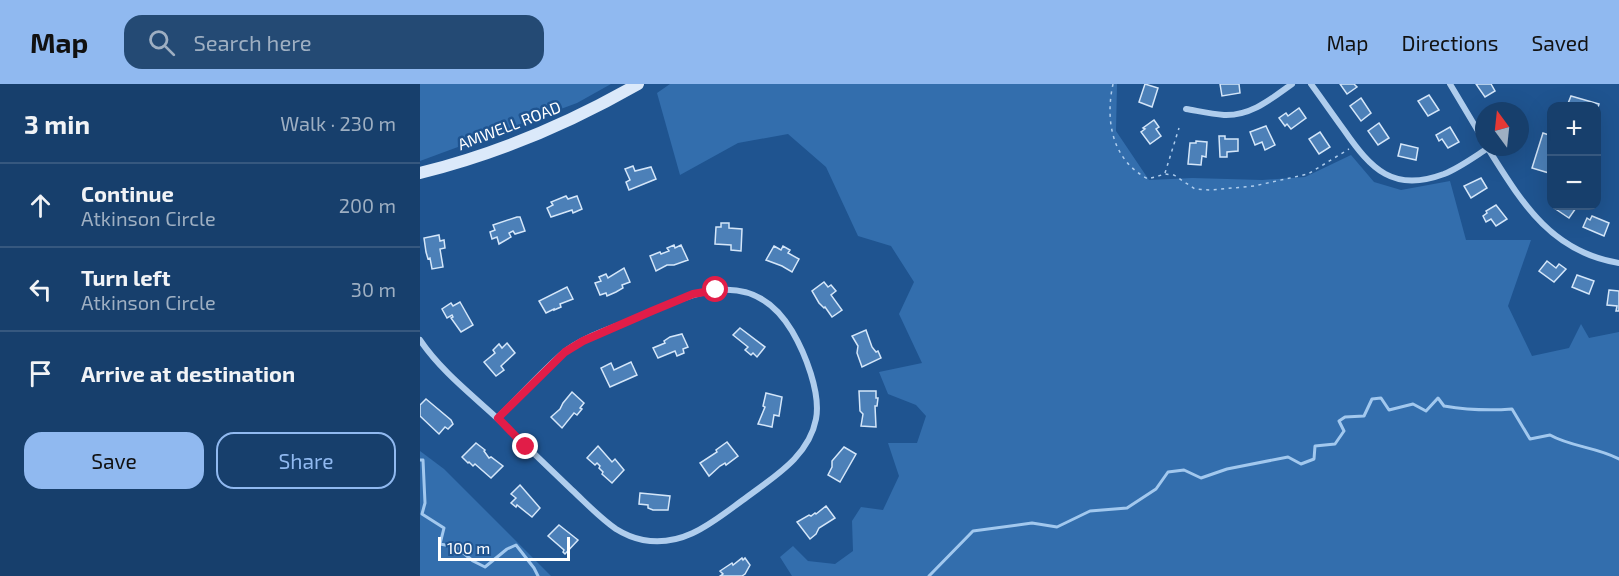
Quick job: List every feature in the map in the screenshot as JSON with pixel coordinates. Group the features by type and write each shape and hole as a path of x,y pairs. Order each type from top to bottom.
{"main road":[{"name":"AMWELL ROAD","path":"420,173 451,165 533,136 596,107 638,84"}],"street":[{"path":"1186,109 1225,115 1241,114 1262,105 1292,84"},
{"path":"1311,84 1355,146 1379,171 1400,179 1416,181 1446,173 1475,156"},
{"path":"1450,84 1475,126"},
{"path":"1493,156 1522,202 1543,225 1577,249 1593,257 1619,263"},
{"path":"420,340 434,357 602,518 627,535 642,540 659,541 685,537 698,532 792,462 810,436 816,418 817,405 814,386 796,337 781,315 769,304 743,292 716,290 693,294 583,341 565,352 498,418"}],"path":[{"path":"1113,84 1109,110 1110,125 1120,153 1138,173 1148,179 1165,174 1174,175 1195,189 1211,190 1254,186 1308,174 1355,146"},
{"path":"1165,174 1179,128"}],"shaded area":[{"path":"420,84 611,84 577,103 420,161"},
{"path":"670,84 1117,84 1116,131 1149,180 1192,178 1262,180 1305,177 1351,155 1374,182 1401,190 1450,181 1466,240 1531,240 1508,306 1532,356 1569,348 1581,324 1589,338 1619,332 1619,576 792,576 780,557 793,546 808,561 835,564 853,551 852,521 861,507 883,510 899,476 888,443 917,443 926,416 916,405 888,394 879,372 922,363 899,314 914,282 891,246 858,236 826,167 788,134 738,143 680,175 657,93"},
{"path":"420,451 444,469 551,576 420,576"}],"building":[{"path":"1145,84 1158,88 1152,107 1139,102"},
{"path":"1220,84 1239,84 1240,93 1222,96"},
{"path":"1340,84 1354,84 1357,87 1347,94"},
{"path":"1476,84 1491,84 1495,91 1485,97"},
{"path":"1429,95 1439,110 1428,116 1418,101"},
{"path":"1571,96 1592,102 1569,102"},
{"path":"1361,98 1371,113 1361,121 1350,106"},
{"path":"1299,108 1306,118 1291,129 1287,124 1285,126 1279,118 1286,113 1288,116"},
{"path":"1154,120 1161,136 1150,144 1141,132"},
{"path":"1379,123 1389,138 1378,145 1368,131"},
{"path":"1266,126 1275,145 1265,150 1262,142 1255,145 1250,132"},
{"path":"1450,127 1459,142 1448,148 1442,139 1439,141 1436,135"},
{"path":"1320,132 1330,147 1319,154 1309,139"},
{"path":"1543,133 1547,134 1547,172 1532,168"},
{"path":"1219,136 1225,136 1225,139 1238,139 1238,151 1227,152 1227,157 1220,157"},
{"path":"1196,141 1207,142 1206,157 1202,156 1201,165 1188,164 1190,143 1196,143"},
{"path":"1401,144 1418,148 1416,160 1398,156"},
{"path":"633,166 635,171 651,167 656,179 629,190 626,182 630,180 625,169"},
{"path":"1481,178 1487,188 1471,198 1464,186"},
{"path":"566,196 568,199 577,196 582,209 551,217 547,208 553,205 551,202"},
{"path":"1496,205 1507,219 1496,226 1491,219 1486,222 1483,216 1487,213 1486,211"},
{"path":"1557,210 1575,210 1569,218"},
{"path":"1592,216 1609,223 1604,236 1583,227 1587,218 1590,220"},
{"path":"520,217 525,231 509,233 511,237 499,244 497,237 492,239 490,232 495,230 493,225"},
{"path":"721,223 729,223 729,228 742,229 741,251 731,250 731,245 715,244 716,227 721,227"},
{"path":"439,235 440,241 444,240 445,248 440,249 443,267 432,269 424,238"},
{"path":"674,245 675,248 681,245 688,260 667,265 656,271 650,256 669,251 667,248"},
{"path":"774,246 781,250 783,246 790,250 788,253 799,259 792,272 766,260"},
{"path":"1547,261 1556,268 1559,264 1566,269 1554,282 1539,271"},
{"path":"624,268 630,282 607,296 606,293 600,295 595,283 601,281 599,277 606,274 608,278"},
{"path":"1577,275 1594,281 1589,294 1572,287"},
{"path":"824,282 836,291 831,295 842,310 832,317 812,291"},
{"path":"567,287 573,299 546,313 539,301"},
{"path":"1609,290 1619,291 1619,311 1616,311 1617,306 1607,305"},
{"path":"460,302 473,325 461,332 451,318 452,315 447,318 442,309 451,303 453,306"},
{"path":"740,328 765,347 757,357 745,350 748,347 733,335"},
{"path":"866,330 872,347 876,352 878,351 881,358 862,367 857,353 858,346 852,336"},
{"path":"682,334 688,347 683,349 684,353 677,356 675,351 658,358 653,348 665,343 664,341 670,337"},
{"path":"507,343 515,353 501,366 504,370 496,376 484,362 495,353 493,350 499,344 502,348"},
{"path":"631,362 637,375 610,387 601,368 611,363 614,370"},
{"path":"859,391 876,391 876,398 878,398 877,406 875,406 876,427 861,426 863,414 860,411"},
{"path":"572,392 584,403 577,415 574,413 562,428 551,417"},
{"path":"766,393 782,397 779,416 774,415 772,427 758,424 765,407 763,406"},
{"path":"426,399 453,424 448,429 445,427 439,434 420,416 420,405"},
{"path":"727,442 738,456 726,465 725,463 720,466 709,476 700,463"},
{"path":"476,443 485,450 489,458 491,457 503,466 491,478 475,464 473,466 462,457"},
{"path":"598,446 612,462 615,459 624,470 612,483 602,474 597,463 595,465 587,458"},
{"path":"844,447 856,454 840,482 828,475 832,461"},
{"path":"520,485 540,508 532,517 511,503 516,498 511,494"},
{"path":"640,493 670,496 668,510 653,510 648,508 648,505 639,504"},
{"path":"826,506 835,518 819,528 810,539 797,522 816,514"},
{"path":"559,525 578,540 565,554 564,550 548,536"},
{"path":"742,558 743,560 745,558 750,565 745,574 720,576 723,574 720,571"}],"waterway":[{"path":"929,576 973,531 1032,523 1057,527 1090,511 1127,508 1156,489 1168,472 1184,470 1201,478 1227,469 1288,457 1301,464 1314,459 1315,446 1335,444 1344,431 1339,421 1345,417 1364,416 1372,399 1381,398 1389,410 1413,404 1426,411 1438,398 1444,406 1486,410 1512,409 1530,439 1550,435 1619,459"},
{"path":"420,460 423,460 425,503 422,514 444,528 440,544 456,547 473,561 485,567 507,549 516,545 538,576"}],"route":[{"path":"526,447 498,418 565,352 583,341 693,294 716,290"}]}
